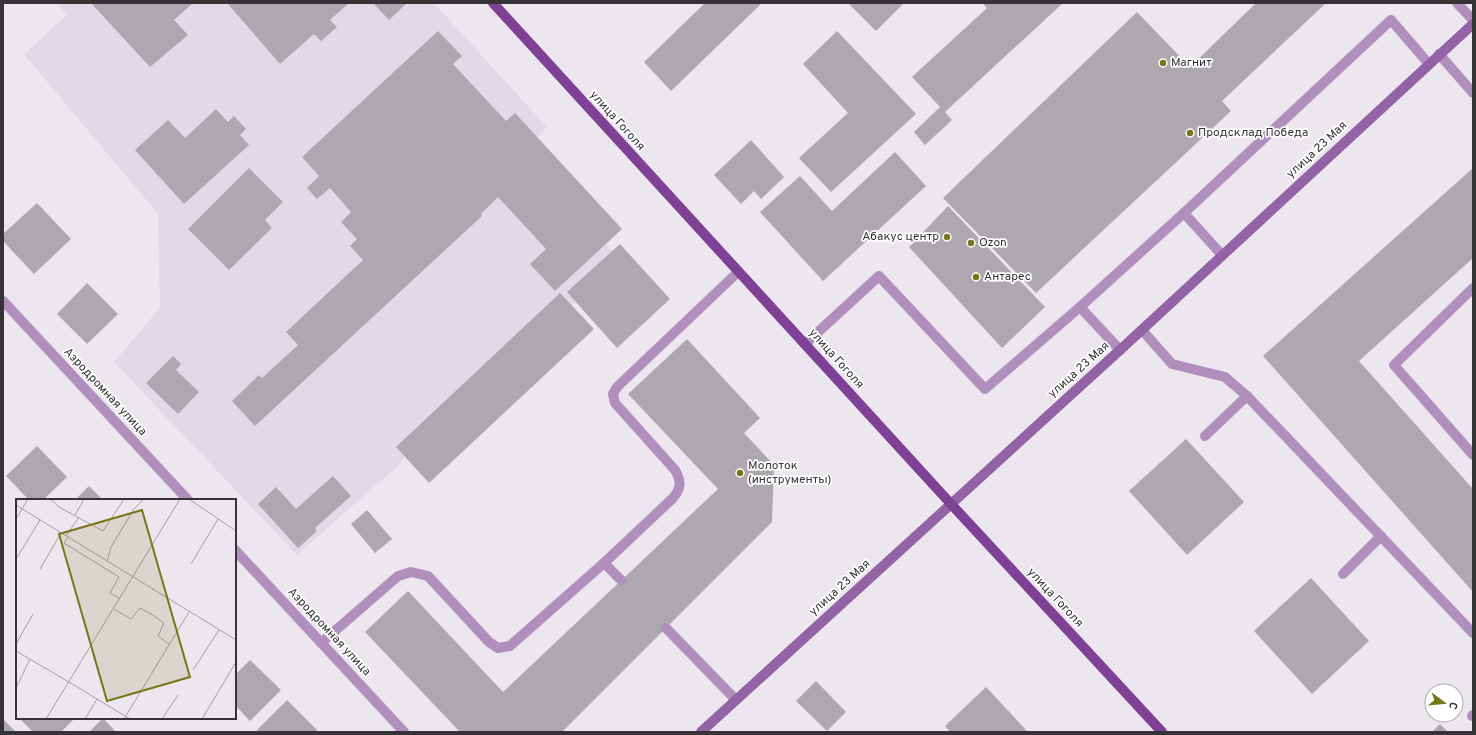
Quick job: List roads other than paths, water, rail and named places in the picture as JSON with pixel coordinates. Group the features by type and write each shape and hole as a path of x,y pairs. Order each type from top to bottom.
{"main road":[{"name":"улица Гоголя","path":"493,3 950,504 1162,732"},
{"name":"улица 23 Мая","path":"700,732 1142,330 1473,24"}],"street":[{"path":"1457,3 1473,20"},
{"path":"804,344 879,276 986,389 1080,308 1391,20 1429,64"},
{"path":"1439,54 1473,93"},
{"path":"1184,213 1222,255"},
{"path":"321,642 398,576 411,572 428,576 489,642 498,648 510,646 604,563 672,499 678,492 680,485 679,477 675,470 615,403 613,394 616,386 738,272"},
{"path":"1473,288 1394,365 1473,456"},
{"name":"Аэродромная улица","path":"3,301 187,499"},
{"path":"1080,308 1120,350"},
{"path":"1142,330 1172,364 1225,377 1247,396 1473,633"},
{"path":"1205,436 1247,396"},
{"path":"1343,574 1381,536"},
{"name":"Аэродромная улица","path":"236,551 404,732"},
{"path":"604,563 621,580"},
{"path":"666,628 736,700"}],"place":[{"name":"Магнит","path":"1163,63"},
{"name":"Продсклад Победа","path":"1190,133"},
{"name":"Абакус центр","path":"947,237"},
{"name":"Ozon","path":"971,243"},
{"name":"Антарес","path":"976,277"},
{"name":"Молоток (инструменты)","path":"740,473"}]}
